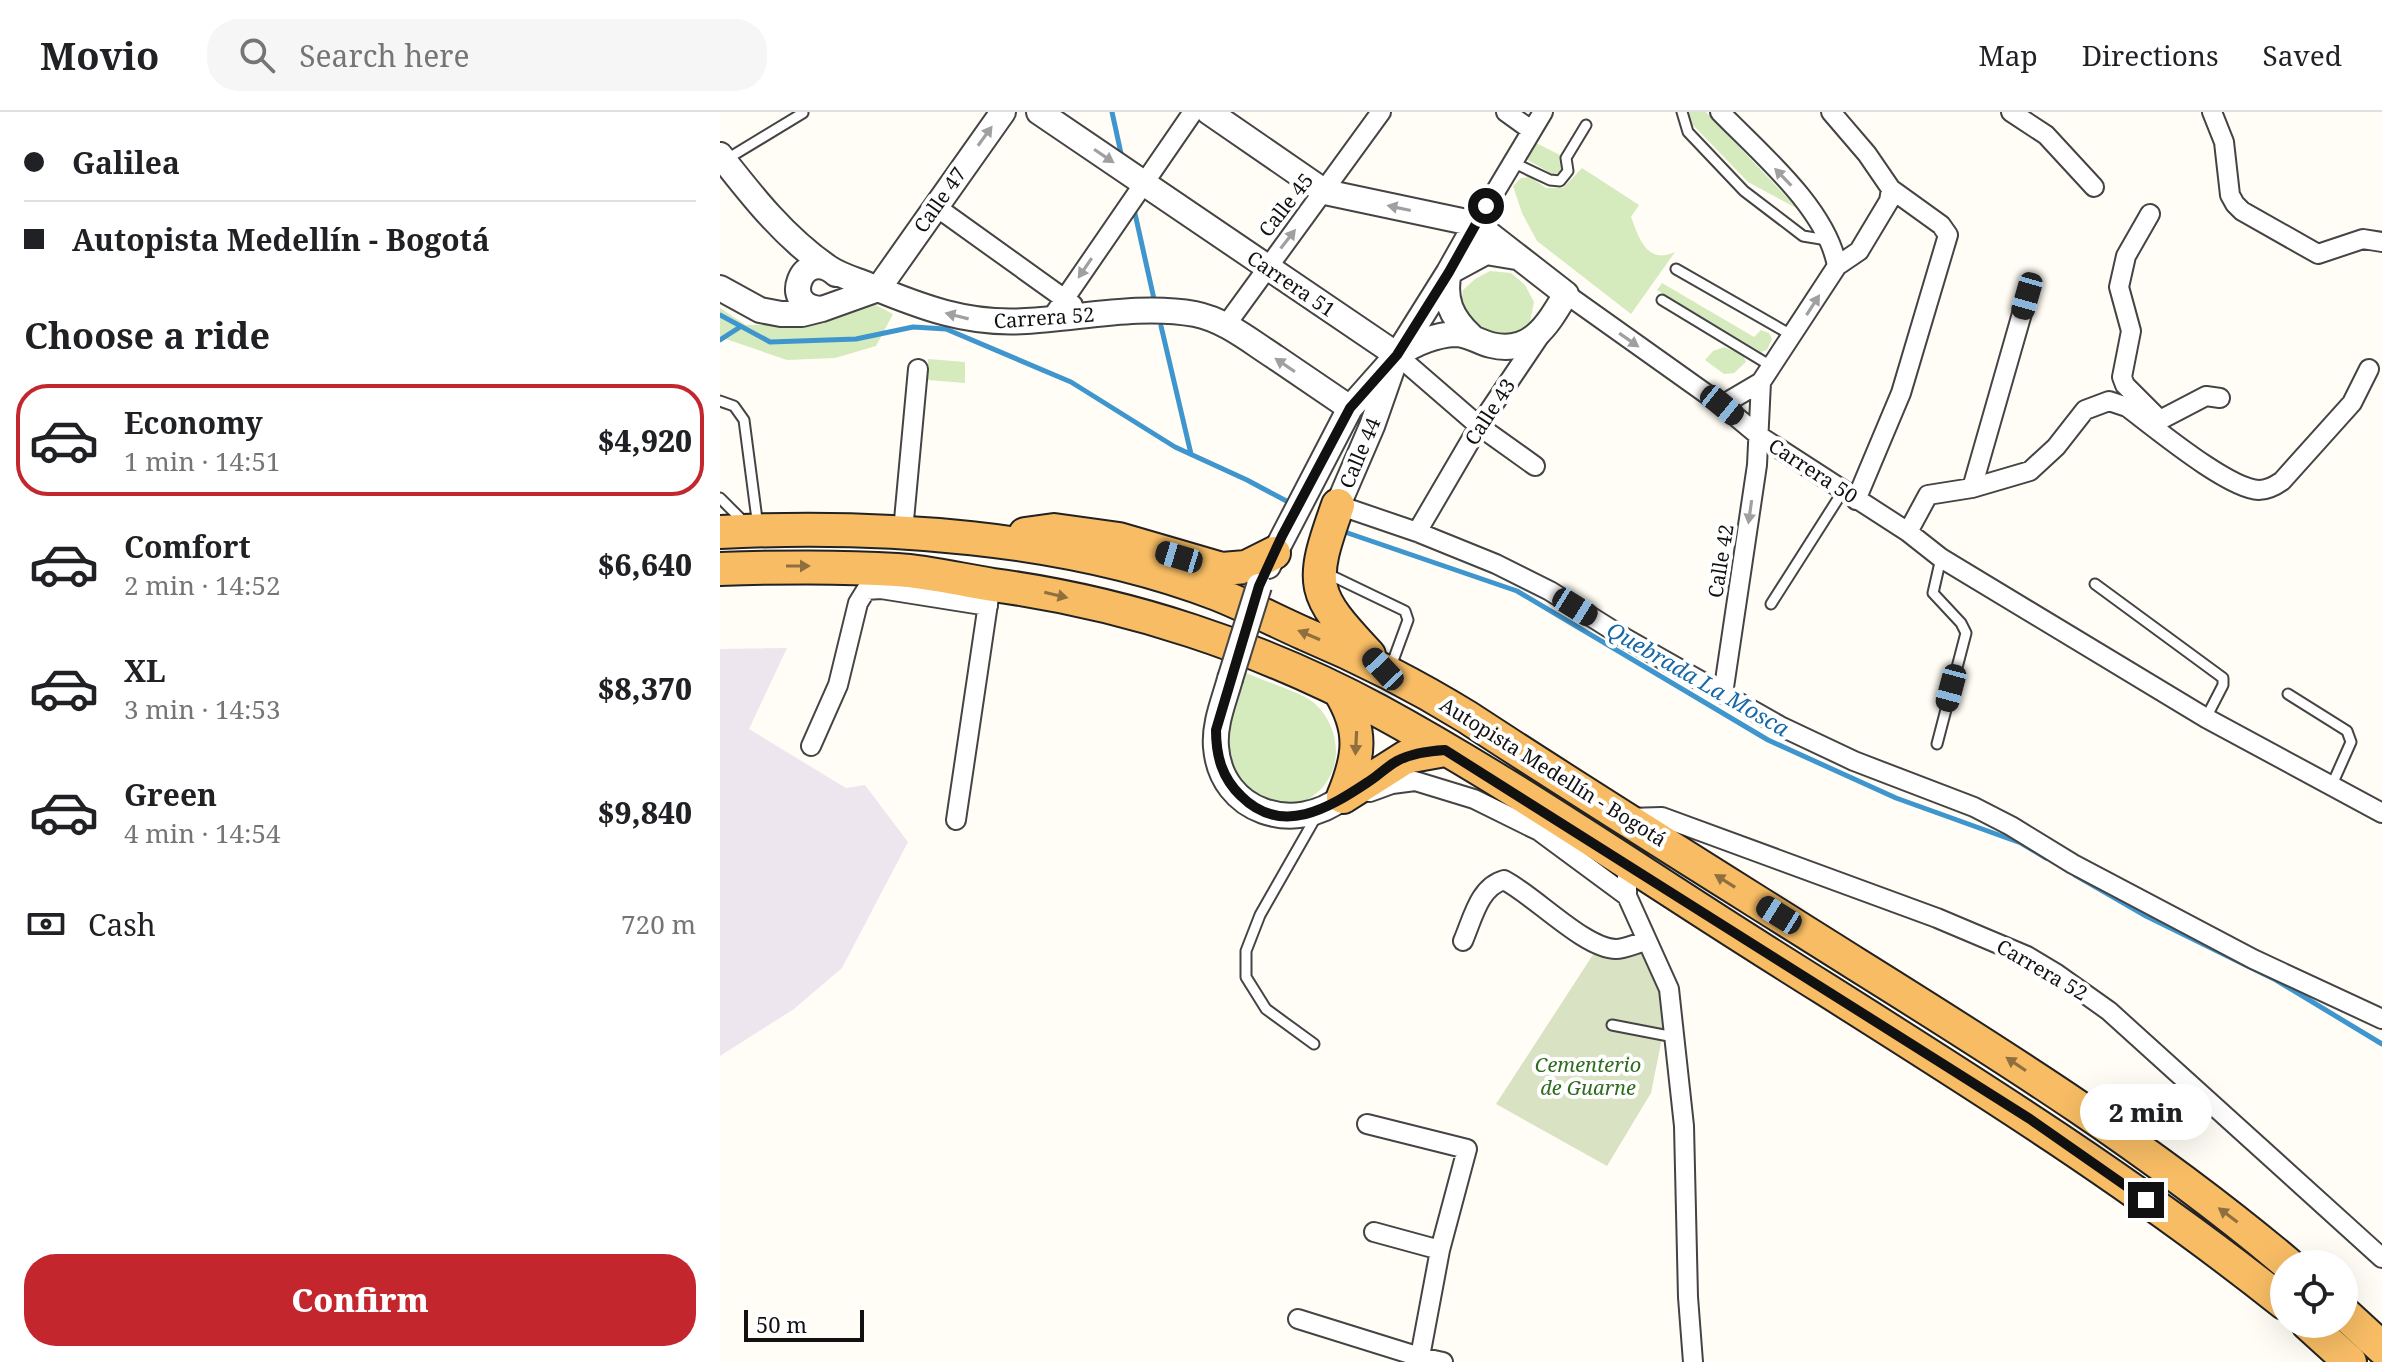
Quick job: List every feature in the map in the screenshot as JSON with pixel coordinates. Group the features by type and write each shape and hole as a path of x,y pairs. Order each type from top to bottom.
{"highway":[{"path":"1336,509 1320,562 1322,594 1335,618 1386,670"},
{"path":"990,542 1054,530 1083,533 1119,539 1222,569 1246,567 1278,545"},
{"name":"Autopista Medellín - Bogotá","path":"720,532 903,531 1084,558 1217,594 1386,670 1454,709 2012,1061 2158,1162 2271,1250"},
{"name":"Autopista Medellín - Bogotá","path":"720,569 793,566 884,569 954,576 990,595 1022,587 1197,633 1272,661 1340,692 1445,750 1627,880 2030,1119 2220,1251 2270,1292"},
{"path":"1331,804 1351,778 1358,734 1354,718 1340,692"},
{"path":"1331,804 1406,757 1445,750"},
{"path":"2358,1326 2382,1348"},
{"path":"2323,1338 2350,1362"}],"street":[{"name":"Calle 47","path":"878,289 1003,112"},
{"name":"Carrera 51","path":"1039,112 1397,355 1479,426 1535,466"},
{"path":"1050,320 1193,112"},
{"name":"Carrera 50","path":"1209,112 1325,192 1476,224 1566,294 1722,405 1758,435 1908,532 1941,558 2206,718 2382,813"},
{"name":"Calle 45","path":"1226,325 1381,112"},
{"path":"1506,112 1531,130"},
{"name":"Calle 44","path":"1331,804 1293,817 1267,813 1253,808 1227,779 1216,750 1216,730 1230,679 1259,586 1350,408 1397,355 1543,112"},
{"path":"1720,112 1805,199 1834,252 1837,266"},
{"path":"1831,112 1867,154 1891,189 1941,225 1948,235 1901,393 1850,496"},
{"path":"2011,112 2046,135 2094,187"},
{"path":"2212,112 2224,142 2230,195 2242,211 2318,254 2363,239 2382,242"},
{"name":"Carrera 52","path":"722,158 761,208 831,269 878,289 947,314 987,323 1050,320 1087,314 1166,312 1197,315 1226,325 1350,408"},
{"path":"1722,405 1766,374 1837,266 1859,251 1889,201 1891,189"},
{"path":"935,206 1087,314"},
{"path":"2150,214 2126,256 2119,287 2131,331 2122,377 2125,385 2157,423"},
{"path":"1486,252 1524,262 1543,282 1548,302 1544,330 1524,345 1505,348 1487,345 1471,336 1457,323 1449,307 1445,289 1449,272 1486,252"},
{"path":"760,310 775,306 788,297 804,272 824,266 839,278 841,289 828,307"},
{"path":"798,284 800,297 809,307 828,307"},
{"path":"720,288 760,310 781,314 802,314 878,289"},
{"name":"Calle 43","path":"1417,532 1479,426 1566,294"},
{"path":"1972,488 2027,296"},
{"path":"1397,355 1413,345 1438,337 1456,334 1471,336"},
{"name":"Calle 44","path":"1336,509 1372,426 1397,355"},
{"path":"903,531 918,369"},
{"path":"1908,532 1928,495 1972,488 2030,471 2056,447 2085,410 2109,401 2157,423 2228,478 2257,491 2270,489 2282,481 2352,403 2369,369"},
{"name":"Calle 42","path":"1723,694 1757,465 1766,374"},
{"path":"2157,423 2206,396 2220,398"},
{"path":"1336,509 1417,532 1496,564 1550,591 1782,727 1854,761 1974,807 2073,864 2253,959 2382,1019"},
{"path":"811,746 838,685 858,603 866,590 990,595 956,820"},
{"path":"1331,804 1392,784 1415,781 1474,799 1627,880 1646,941 1669,989 1684,1126 1688,1297 1693,1362"},
{"name":"Carrera 52","path":"1625,818 1662,817 1937,918 2027,956 2109,1011 2382,1258"},
{"path":"1463,941 1486,890 1504,880 1524,890 1583,938 1615,949 1646,941"},
{"path":"1367,1124 1467,1149 1440,1250 1419,1360"},
{"path":"1374,1232 1440,1250"},
{"path":"1298,1319 1419,1360 1443,1362"}],"lane":[{"path":"1682,112 1688,132 1744,191 1803,236 1827,240"},
{"path":"722,158 803,113"},
{"path":"1512,162 1550,180 1560,181 1568,171 1566,158 1586,125"},
{"path":"1676,269 1793,336"},
{"path":"1662,300 1766,374"},
{"path":"720,401 734,406 744,420 755,530"},
{"path":"1771,604 1850,496"},
{"path":"720,498 755,530"},
{"path":"1937,744 1966,633 1961,623 1933,593 1941,558"},
{"path":"1320,562 1405,611 1408,620 1386,670"},
{"path":"2095,584 2223,678 2223,685 2206,718"},
{"path":"2288,694 2347,731 2351,742 2331,787"},
{"path":"1314,1044 1266,1009 1246,977 1246,951 1260,915 1331,804"},
{"path":"1612,1025 1674,1037"}],"shaded area":[{"path":"787,648 749,729 846,788 865,785 908,842 842,968 794,1009 720,1056 720,649"}],"green space":[{"path":"1687,112 1706,112 1798,209 1748,182 1689,121"},
{"path":"1536,143 1562,156 1562,171 1554,175 1526,159"},
{"path":"1582,168 1639,205 1631,217 1641,241 1651,252 1665,255 1675,252 1631,314 1537,241 1522,213 1513,186 1521,178 1530,177 1546,188 1563,188"},
{"path":"1490,271 1511,273 1525,285 1534,302 1530,322 1515,333 1482,331 1470,323 1461,302 1463,290"},
{"path":"1662,283 1754,337 1761,330 1769,333 1772,339 1767,350 1761,352 1657,290"},
{"path":"872,303 893,314 876,346 835,358 787,360 720,337 720,308 746,325 818,324"},
{"path":"1724,347 1743,355 1746,362 1734,373 1724,374 1705,360 1713,351"},
{"path":"928,359 965,362 965,383 927,380"},
{"path":"1244,672 1307,698 1329,722 1336,745 1333,769 1317,793 1294,808 1256,803 1234,781 1222,724"},
{"name":"Cementerio de Guarne","path":"1596,950 1642,950 1663,989 1664,1028 1651,1093 1607,1166 1496,1104"}],"waterway":[{"path":"1112,112 1122,158"},
{"path":"1134,209 1154,299"},
{"name":"Quebrada La Mosca","path":"720,315 770,342 856,339 913,327 946,329 1071,382 1175,447 1292,504"},
{"path":"1161,326 1191,454"},
{"path":"720,340 740,327"},
{"name":"Quebrada La Mosca","path":"1339,530 1517,591 1768,740 1896,798 2021,843 2046,858"},
{"name":"Quebrada La Mosca","path":"2075,875 2146,916 2276,980 2382,1044"}],"route":[{"path":"1486,206 1397,355 1350,408 1259,586 1216,730 1216,750 1227,779 1253,808 1293,817 1331,806 1406,757 1445,750 2030,1119 2146,1200"}]}
